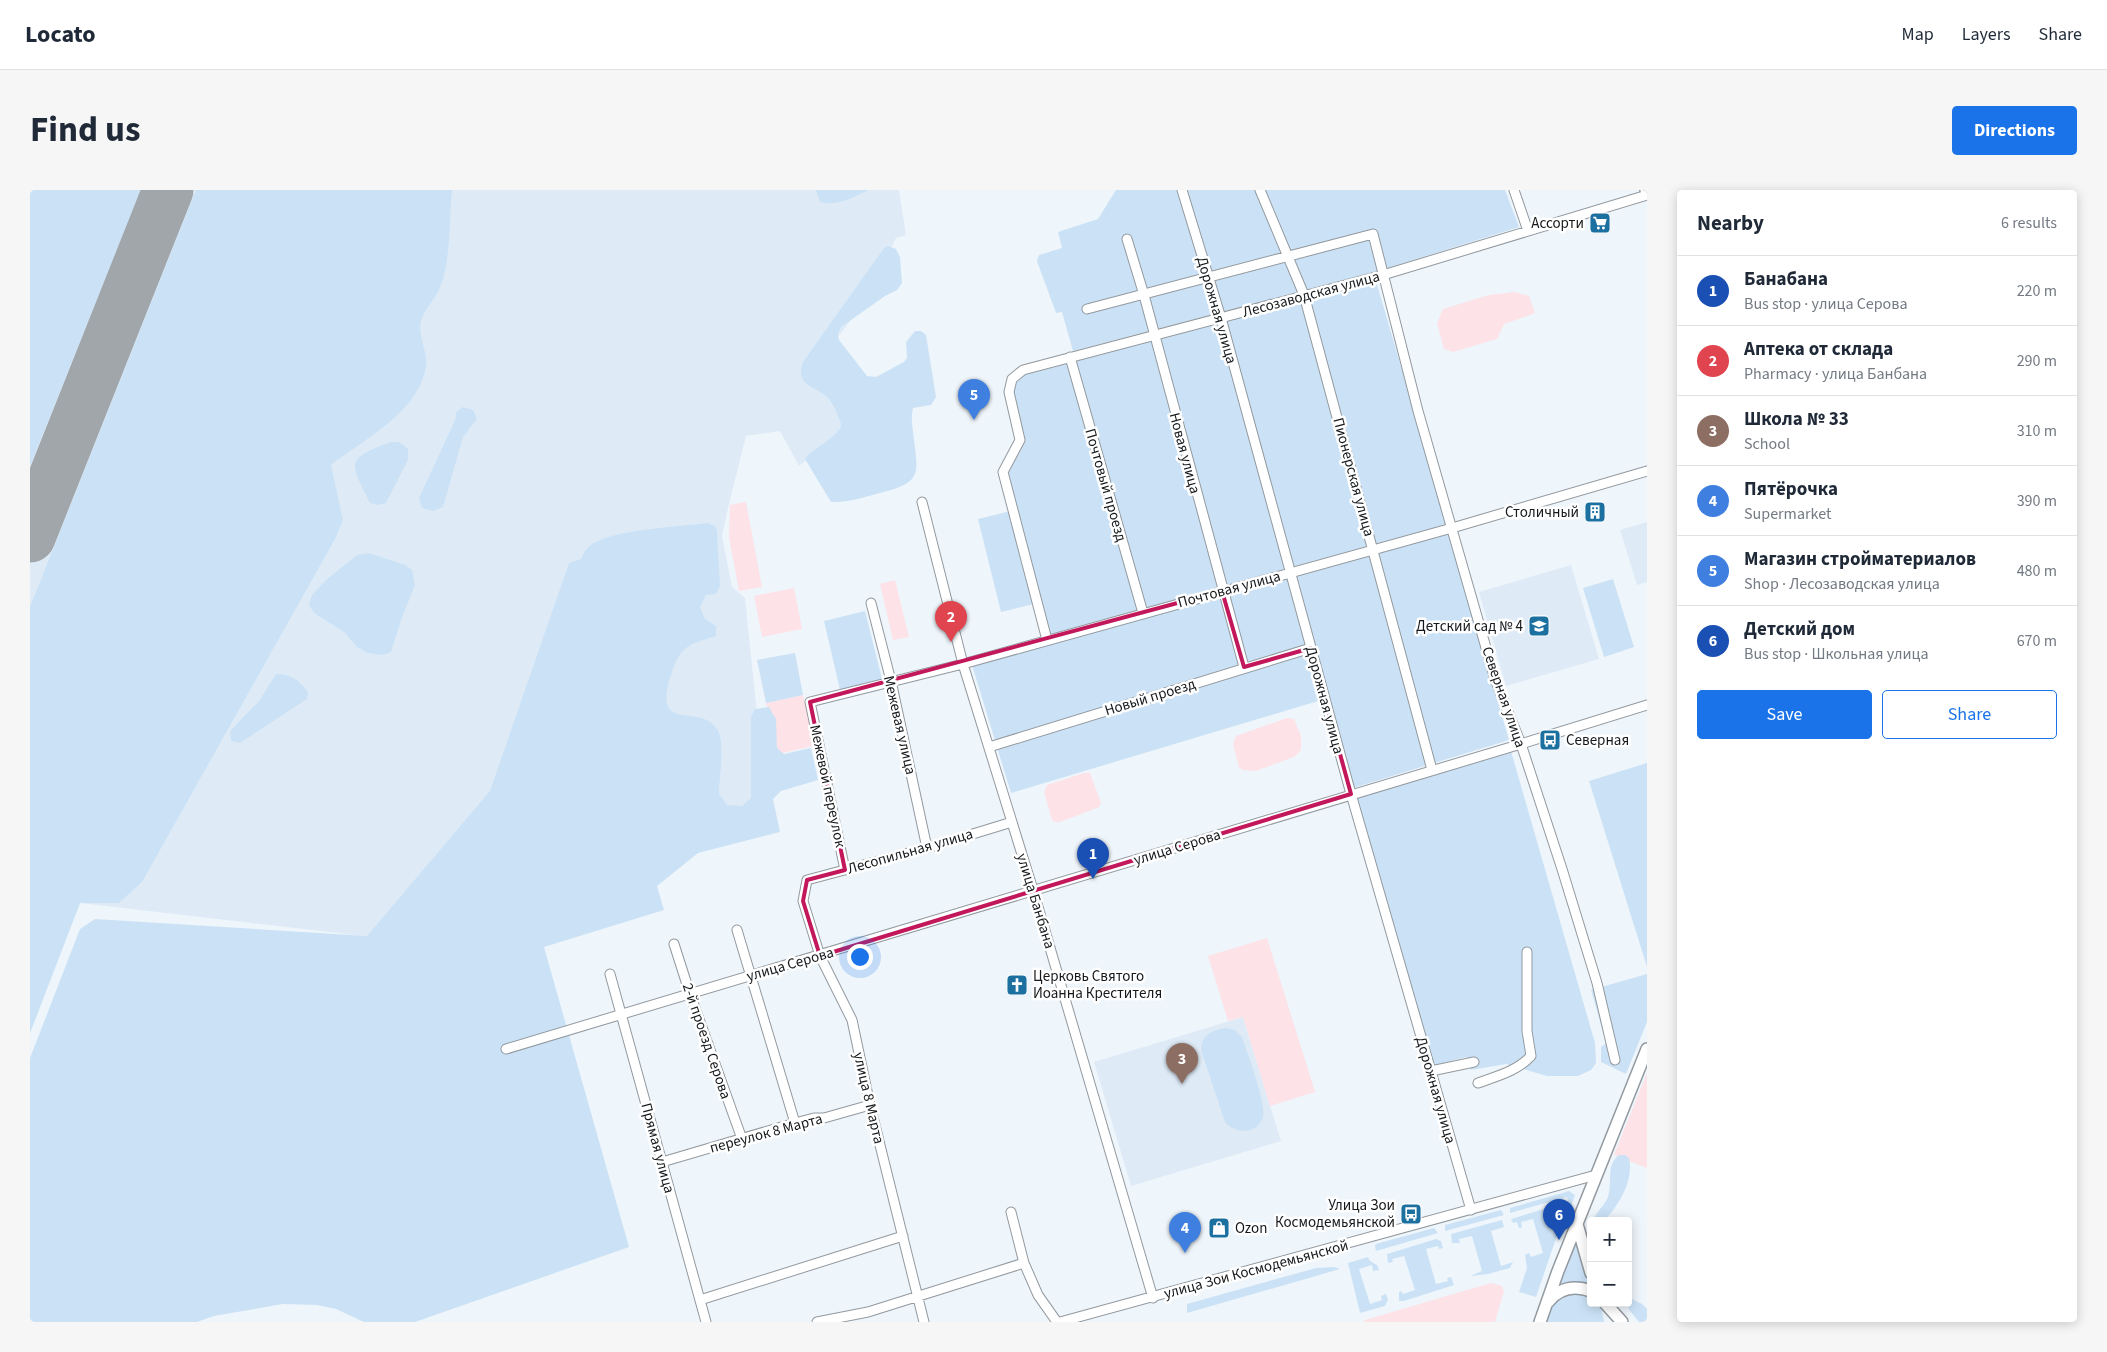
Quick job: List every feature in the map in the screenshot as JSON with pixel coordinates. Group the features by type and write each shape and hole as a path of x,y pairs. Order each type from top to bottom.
{"main road":[{"path":"1541,1319 1647,1049"},
{"path":"1577,1224 1588,1262"},
{"path":"1541,1319 1551,1298 1563,1290 1576,1288 1587,1290"},
{"path":"1606,1307 1609,1322"},
{"path":"1609,1307 1622,1322"}],"street":[{"name":"Дорожная улица","path":"1182,190 1221,318 1351,794 1471,1210"},
{"name":"Пионерская улица","path":"1260,190 1304,295 1432,770"},
{"path":"1514,190 1528,231"},
{"name":"Лесозаводская улица","path":"1047,640 1003,472 1020,440 1009,392 1012,379 1023,370 1154,337 1383,275 1528,231 1647,192"},
{"name":"Северная улица","path":"1288,255 1373,234 1418,411 1495,679 1521,744 1597,983 1615,1060"},
{"name":"Новая улица","path":"1127,239 1144,295 1244,667"},
{"path":"1087,308 1144,295 1288,255"},
{"name":"Почтовый проезд","path":"1070,357 1143,613"},
{"name":"Почтовая улица","path":"810,702 963,664 1222,590 1452,528 1647,471"},
{"name":"улица Банбана","path":"922,502 963,664 1033,890 1153,1298"},
{"name":"Межевая улица","path":"871,603 891,681 927,848"},
{"name":"Новый проезд","path":"988,746 1311,648"},
{"name":"Межевой переулок","path":"810,702 845,870"},
{"name":"улица Серова","path":"506,1049 820,956 1033,890 1521,744 1647,704"},
{"name":"Лесопильная улица","path":"807,880 927,848 1012,822"},
{"name":"улица 8 Марта","path":"807,880 803,901 820,956 852,1020 870,1105 924,1322"},
{"path":"737,930 795,1123"},
{"name":"2-й проезд Серова","path":"674,944 742,1139"},
{"path":"1478,1083 1506,1073 1525,1063 1531,1056 1527,1031 1527,952"},
{"name":"Прямая улица","path":"610,974 706,1322"},
{"path":"1431,1071 1474,1062"},
{"name":"переулок 8 Марта","path":"662,1162 795,1123 814,1118 824,1118 870,1105"},
{"name":"улица Зои Космодемьянской","path":"1058,1322 1081,1319 1596,1175"},
{"path":"1011,1212 1024,1263 1038,1295 1058,1322"},
{"path":"700,1300 903,1236"},
{"path":"817,1322 868,1312 1024,1263"}],"highlighted area":[{"path":"1222,591 1244,667 1311,648 1351,794 820,956 803,901 807,880 845,870 810,702"}],"shaded area":[{"path":"30,190 899,190 906,235 896,238 866,301 808,375 833,396 845,432 799,466 780,431 746,436 722,536 732,587 745,598 768,820 724,830 416,942 80,903 30,1033"},
{"path":"30,190 141,190 30,466"},
{"path":"196,190 452,190 447,263 439,289 422,318 420,330 426,366 422,382 413,397 389,423 331,465 343,520 335,539 142,882 119,903 80,903 30,1033 30,607"},
{"path":"816,190 869,190 839,202 827,203 820,202"},
{"path":"1116,190 1505,190 1519,227 1378,271 1073,351 1062,312 1056,313 1037,261 1039,255 1062,248 1058,232 1098,219"},
{"path":"888,246 896,249 900,257 902,283 897,290 885,296 841,327 838,334 839,340 867,376 876,377 904,362 907,358 906,342 915,331 921,331 926,335 936,397 931,405 913,408 912,423 916,466 912,479 895,489 843,502 831,502 805,459 836,434 841,427 841,423 830,401 803,380 801,370 803,362 884,248"},
{"path":"1376,281 1447,524 1048,635 1008,474 1025,441 1014,392 1016,382 1025,375"},
{"path":"1515,292 1529,296 1535,313 1504,324 1497,339 1453,352 1444,349 1437,323 1443,309 1489,295"},
{"path":"463,407 473,410 477,419 463,437 443,507 433,511 422,508 419,498 456,418 456,412"},
{"path":"391,442 399,442 408,449 408,460 386,503 378,505 370,503 355,470 355,463 365,453"},
{"path":"746,502 762,587 739,591 729,537 730,505"},
{"path":"1011,511 1034,604 1001,612 978,519"},
{"path":"1647,522 1647,582 1637,585 1620,530"},
{"path":"707,523 715,526 717,530 720,586 716,594 706,595 700,607 705,619 716,626 716,636 693,644 679,656 672,672 667,692 667,704 672,711 709,721 717,729 720,735 722,751 719,794 727,805 742,806 751,798 751,717 755,709 769,707 776,719 777,748 784,754 811,748 818,780 781,791 773,799 780,832 698,853 657,886 664,910 544,947 629,1247 415,1322 364,1322 336,1309 317,1305 283,1304 214,1316 197,1322 30,1322 30,1058 80,929 95,919 367,936 490,791 569,563 581,559 585,551 596,542 620,534"},
{"path":"1449,534 1509,740 1353,788 1328,698 1011,793 972,665"},
{"path":"369,553 405,565 412,570 415,585 391,652 382,655 368,653 357,647 344,632 314,613 309,605 312,595 326,580 357,555"},
{"name":"Детский сад № 4","path":"1571,565 1599,659 1506,686 1479,592"},
{"path":"1613,579 1634,647 1604,657 1583,588"},
{"path":"895,580 909,637 893,640 880,584"},
{"path":"794,588 802,629 762,637 754,596"},
{"path":"865,611 882,679 840,690 824,621"},
{"path":"795,653 803,695 766,703 757,660"},
{"path":"276,674 286,675 298,681 308,692 307,699 240,743 231,741 230,731 259,701"},
{"path":"803,695 814,746 777,754 766,703"},
{"path":"1287,718 1294,719 1301,736 1301,750 1294,757 1256,771 1243,770 1239,767 1233,744 1236,736"},
{"path":"1511,751 1595,1043 1596,1063 1591,1070 1578,1076 1547,1076 1506,1064 1471,1070 1466,1057 1433,1066 1356,798"},
{"path":"1647,763 1647,967 1589,781"},
{"path":"1084,773 1090,773 1101,803 1099,807 1060,822 1055,822 1052,820 1044,792 1047,785"},
{"path":"1267,938 1315,1092 1270,1106 1243,1017 1228,1021 1208,956"},
{"path":"1647,974 1647,1022 1626,1074 1601,1062 1601,1047 1605,1044 1605,1039 1591,990"},
{"path":"1243,1017 1281,1141 1131,1186 1094,1062"},
{"path":"1226,1028 1235,1030 1242,1037 1262,1102 1263,1117 1260,1123 1246,1131 1234,1129 1225,1122 1201,1050 1203,1041 1208,1034"},
{"path":"1647,1073 1647,1168 1614,1155"},
{"path":"1619,1155 1625,1155 1629,1158 1628,1183 1620,1199 1607,1217 1595,1217 1608,1197 1611,1169"},
{"path":"1569,1191 1575,1195 1570,1209 1567,1197 1510,1213 1510,1208"},
{"path":"1560,1204 1563,1205 1565,1212 1536,1297 1519,1292 1527,1268 1525,1255 1529,1253 1531,1257 1543,1253 1533,1219 1521,1222 1522,1228 1519,1228 1517,1222 1513,1223 1511,1219"},
{"path":"1501,1210 1504,1215 1445,1231 1445,1225"},
{"path":"1502,1220 1504,1227 1491,1231 1501,1266 1513,1262 1510,1268 1488,1274 1470,1276 1482,1271 1472,1236 1459,1239 1460,1243 1452,1243 1451,1234"},
{"path":"1434,1228 1438,1233 1376,1251 1376,1244"},
{"path":"1576,1233 1587,1265 1587,1290 1552,1294"},
{"path":"1436,1239 1441,1241 1443,1248 1439,1249 1438,1246 1426,1249 1436,1284 1448,1281 1447,1278 1451,1277 1454,1285 1399,1301 1399,1292 1401,1291 1403,1294 1415,1290 1404,1256 1392,1259 1393,1262 1388,1263 1387,1254"},
{"path":"1368,1257 1370,1261 1377,1265 1379,1270 1373,1271 1372,1265 1359,1269 1370,1304 1382,1300 1381,1296 1386,1294 1388,1300 1385,1306 1360,1313 1348,1263"},
{"path":"1334,1267 1340,1269 1187,1313 1187,1304 1316,1268"},
{"path":"1491,1283 1502,1286 1504,1291 1495,1322 1364,1322 1365,1320"},
{"path":"1575,1293 1587,1296 1587,1307 1600,1307 1604,1322 1547,1322 1552,1306 1564,1296"},
{"path":"1632,1299 1647,1309 1647,1322 1639,1322 1627,1307 1632,1307"}],"runway":[{"path":"30,537 168,190"}],"place":[{"name":"Ассорти","path":"1600,223"},
{"name":"Магазин стройматериалов","path":"974,420"},
{"name":"Столичный","path":"1595,512"},
{"name":"Детский сад № 4","path":"1539,626"},
{"name":"Аптека от склада","path":"951,642"},
{"name":"Северная","path":"1550,740"},
{"name":"Банабана","path":"1093,879"},
{"name":"Церковь Святого Иоанна Крестителя","path":"1017,985"},
{"name":"Школа № 33","path":"1182,1084"},
{"name":"Улица Зои Космодемьянской","path":"1411,1214"},
{"name":"Ozon","path":"1219,1228"},
{"name":"Детский дом","path":"1559,1240"},
{"name":"Пятёрочка","path":"1185,1253"}]}
